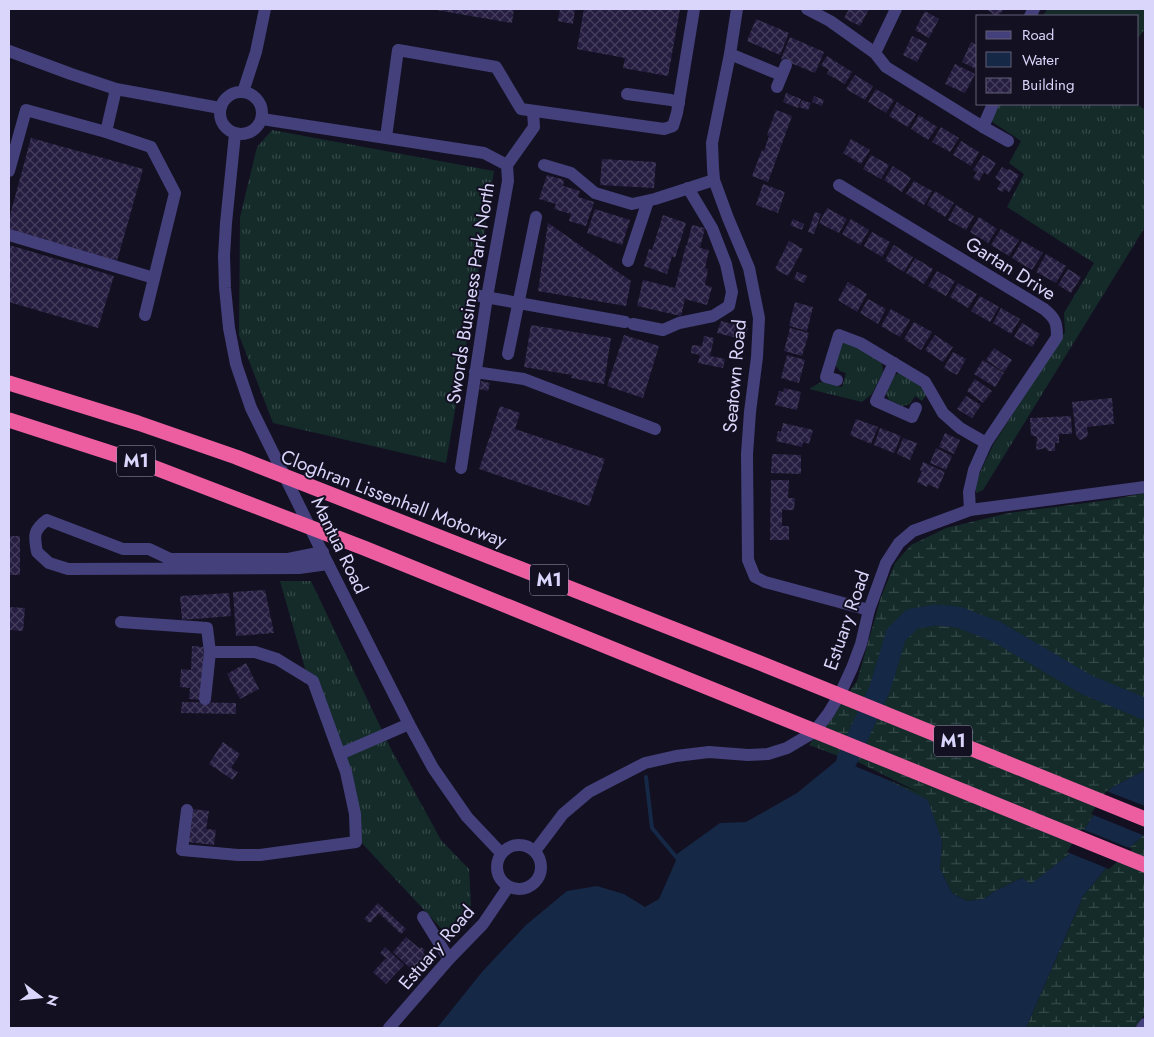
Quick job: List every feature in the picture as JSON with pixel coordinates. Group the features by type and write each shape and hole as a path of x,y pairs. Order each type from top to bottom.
{"highway":[{"name":"Cloghran Lissenhall Motorway","path":"9,383 138,423 236,457 760,663 1145,819"},
{"name":"M1","path":"9,420 145,464 262,508 1145,865"}],"street":[{"path":"243,92 256,52 265,9"},
{"path":"386,137 398,50 496,67 521,109 664,129 673,126 678,113 694,9"},
{"name":"Seatown Road","path":"737,9 712,143 714,180 749,268 760,318 747,454 748,560 755,577 765,582 869,610"},
{"path":"806,9 830,21 875,53 886,66 1008,141"},
{"path":"875,53 896,9"},
{"path":"9,51 116,88 220,108"},
{"path":"730,54 781,76"},
{"path":"106,132 116,88"},
{"path":"243,92 254,96 258,101 261,106 262,118 260,124 250,133 244,135 235,134 223,126 220,108 231,94 243,92"},
{"path":"627,94 671,100 679,103"},
{"path":"983,127 993,105"},
{"path":"9,171 26,110 106,132 151,147 175,193 145,315"},
{"path":"507,165 534,128 533,111"},
{"name":"Swords Business Park North","path":"262,118 484,153 507,165 508,181 481,296 476,372 461,468"},
{"name":"Mantua Road","path":"235,134 226,223 225,288 229,328 236,364 251,408 409,724 433,768 467,817 501,853"},
{"path":"544,165 571,173 595,193 632,204 648,201 714,180"},
{"name":"Gartan Drive","path":"838,184 1044,309 1054,317 1057,326 1057,337 986,443 974,470 969,492 970,510"},
{"path":"481,296 663,330 679,323 713,316 729,306 732,292 726,264 712,228 688,188"},
{"path":"628,261 648,201"},
{"path":"508,354 536,217"},
{"path":"9,236 154,278"},
{"path":"837,380 826,377 839,335 860,343 925,382 943,413 960,428 986,443"},
{"path":"894,364 876,401 912,417 916,408"},
{"path":"476,372 524,379 655,429"},
{"name":"Estuary Road","path":"535,851 563,814 589,792 645,763 676,756 709,752 748,755 768,754 787,748 814,732 840,694 852,668 861,644 869,610 886,563 899,543 914,531 970,510 1145,487"},
{"path":"47,520 123,549 149,549 170,559 326,558 299,568 68,569 49,563 37,552 35,533 40,525 47,520"},
{"path":"121,622 207,628 210,652 205,699"},
{"path":"187,810 182,850 260,855 356,842 355,814 346,772 313,681 277,659 255,652 210,652"},
{"path":"340,754 409,724"},
{"path":"521,844 535,851 541,864 539,878 528,888 522,890 508,887 502,882 496,868 501,853 507,848 521,844"},
{"name":"Estuary Road","path":"389,1028 449,959 484,924 508,887"},
{"path":"423,917 449,959"},
{"path":"1142,1028 1145,1024"}],"green space":[{"path":"1047,9 1145,9 1145,29 1139,37 1139,15 1044,15"},
{"path":"999,105 1138,105 1145,110 1145,227 983,490 976,493 976,481 993,445 1065,332 1064,313 1094,263 1007,207 1024,174 1009,163 1021,141 991,121"},
{"path":"272,130 494,171 446,463 273,423 239,335 240,217 257,147"},
{"path":"842,343 849,343 882,363 883,372 872,394 862,402 809,389 821,382 842,387 846,373 840,371 835,365"},
{"path":"899,373 912,377 927,394 922,401 915,396 910,404 902,406 889,400 885,392 893,376"},
{"path":"1145,493 1145,770 1111,788 1068,855 1031,885 1022,878 995,891 984,899 967,901 952,893 940,869 942,841 841,757 809,745 857,681 881,597 895,563 911,545 946,528 1009,513 1109,500"},
{"path":"280,581 311,581 390,747 441,840 469,869 471,905 451,939 359,840 353,798 306,672"},
{"path":"1145,834 1145,1014 1135,1028 1026,1028 1083,896 1107,867"}],"water":[{"path":"841,757 928,800 942,841 940,869 952,893 967,901 984,899 995,891 1022,878 1031,884 1068,855 1111,788 1145,770 1145,834 1107,867 1083,896 1026,1028 437,1028 482,972 526,925 567,891 597,886 624,894 645,907 659,899 677,854 720,823 746,822 797,793"}],"pier":[{"path":"842,754 920,793 835,758"},
{"path":"1106,791 1145,806 1145,836 1091,814"},
{"path":"1082,829 1132,849 1109,869 1067,852"}],"building":[{"path":"436,9 514,9 512,23"},
{"path":"560,9 575,9 573,24 558,21"},
{"path":"584,9 680,9 668,76 623,68 625,58 577,49"},
{"path":"849,9 869,9 860,26 844,18"},
{"path":"986,9 1004,9 999,15 995,15"},
{"path":"925,11 939,19 929,38 915,30"},
{"path":"756,19 789,33 780,55 747,41"},
{"path":"912,36 927,43 917,62 903,55"},
{"path":"790,37 824,52 815,73 781,59"},
{"path":"971,42 976,45 976,69 962,62"},
{"path":"827,56 852,72 845,84 827,74 829,70 821,65"},
{"path":"955,64 975,74 965,93 945,84"},
{"path":"855,75 873,86 865,100 846,89"},
{"path":"876,89 894,100 886,113 868,102"},
{"path":"786,93 801,99 798,108 783,102"},
{"path":"814,96 824,100 822,106 812,102"},
{"path":"802,100 811,103 808,110 799,107"},
{"path":"897,102 916,114 908,127 889,116"},
{"path":"776,110 792,116 768,182 752,176 762,150 764,151 769,136 767,135"},
{"path":"919,115 937,127 928,140 911,129"},
{"path":"941,127 959,138 950,152 932,142"},
{"path":"31,138 143,169 117,261 9,231 9,219"},
{"path":"851,139 870,150 861,164 843,153"},
{"path":"961,141 979,152 971,166 953,155"},
{"path":"871,155 889,165 881,179 863,169"},
{"path":"983,155 996,163 988,175 984,172 979,181 973,178 977,172 973,170"},
{"path":"602,159 656,162 654,188 600,185"},
{"path":"893,166 911,178 902,192 884,180"},
{"path":"1002,167 1019,175 1009,192 1004,189 1003,192 997,189 1001,182 995,178"},
{"path":"547,175 564,180 563,186 580,191 578,197 594,202 586,226 569,221 571,214 554,209 556,204 539,199"},
{"path":"914,181 932,191 924,205 906,194"},
{"path":"763,184 785,192 778,213 756,205"},
{"path":"935,191 954,203 945,217 927,205"},
{"path":"956,205 974,216 966,230 948,220"},
{"path":"827,208 847,219 839,233 819,223"},
{"path":"595,209 630,220 622,245 587,233"},
{"path":"815,212 821,214 814,234 808,232"},
{"path":"663,215 686,223 675,258 672,256 667,274 644,266 649,249 652,250"},
{"path":"979,217 997,229 988,243 970,232"},
{"path":"793,219 804,224 802,230 790,225"},
{"path":"851,219 869,230 860,245 842,234"},
{"path":"548,223 631,281 626,306 538,291"},
{"path":"692,225 705,228 700,248 709,250 705,268 708,269 705,285 712,287 707,305 685,299 681,316 637,306 643,280 675,288"},
{"path":"1001,229 1019,240 1009,256 991,245"},
{"path":"872,232 890,242 882,257 864,246"},
{"path":"789,241 803,249 788,276 775,269"},
{"path":"1022,241 1043,253 1032,270 1012,258"},
{"path":"9,245 114,276 98,328 9,302"},
{"path":"894,245 913,257 904,272 885,260"},
{"path":"1046,254 1066,266 1056,283 1036,272"},
{"path":"915,258 933,269 924,284 906,273"},
{"path":"1068,269 1081,277 1071,293 1058,285"},
{"path":"937,271 955,281 946,296 928,286"},
{"path":"797,272 807,276 804,283 794,279"},
{"path":"848,282 867,294 857,312 838,300"},
{"path":"958,283 977,294 968,308 950,297"},
{"path":"980,296 999,307 990,322 971,311"},
{"path":"868,299 886,309 878,324 860,313"},
{"path":"795,302 813,307 807,331 789,326"},
{"path":"1001,308 1020,319 1011,334 993,323"},
{"path":"891,309 910,320 900,337 881,326"},
{"path":"721,321 748,328 745,340 717,333"},
{"path":"914,322 932,332 921,350 904,339"},
{"path":"1022,323 1040,334 1032,347 1014,337"},
{"path":"531,325 611,338 604,384 571,378 572,375 524,367"},
{"path":"790,328 809,333 802,356 784,351"},
{"path":"624,335 659,346 643,398 607,386"},
{"path":"935,335 953,347 943,362 925,350"},
{"path":"704,336 714,338 710,356 725,359 723,368 698,363 700,355 691,353 692,345 702,346"},
{"path":"994,348 1012,360 1004,372 986,360"},
{"path":"953,352 966,359 957,375 944,368"},
{"path":"787,355 805,360 799,383 781,378"},
{"path":"983,360 1004,373 995,387 974,374"},
{"path":"975,379 992,391 983,403 967,391"},
{"path":"481,381 490,383 488,391 479,389"},
{"path":"784,388 801,392 797,410 775,405 779,391 783,392"},
{"path":"966,396 981,405 972,418 957,409"},
{"path":"1112,398 1114,424 1087,427 1088,435 1080,440 1076,435 1072,402"},
{"path":"500,406 520,413 515,429 605,459 589,506 479,469"},
{"path":"1071,416 1072,434 1059,434 1059,443 1055,443 1055,451 1048,451 1046,448 1036,450 1037,437 1031,435 1030,418"},
{"path":"856,419 878,427 871,444 850,435"},
{"path":"783,423 813,430 809,444 803,442 802,447 776,441 778,431 781,432"},
{"path":"880,428 901,436 894,453 874,445"},
{"path":"945,433 960,440 954,454 939,447"},
{"path":"903,438 917,443 910,460 897,454"},
{"path":"936,448 952,456 946,470 930,463"},
{"path":"772,454 801,455 801,474 771,473"},
{"path":"923,462 945,472 938,489 928,484 927,487 917,482 922,471 920,470"},
{"path":"771,480 789,480 788,498 795,498 794,510 782,510 782,526 789,526 789,540 770,540"},
{"path":"9,536 20,536 20,575 9,575"},
{"path":"265,590 274,633 236,636 233,592"},
{"path":"229,593 231,616 182,620 180,596"},
{"path":"9,607 25,608 23,631 9,630"},
{"path":"192,646 204,647 201,700 189,699 190,688 180,687 181,669 191,670"},
{"path":"246,663 259,689 240,699 227,674"},
{"path":"182,702 236,703 236,714 181,713"},
{"path":"223,742 240,754 231,768 238,772 233,780 209,764"},
{"path":"192,809 209,811 206,829 216,830 214,845 188,842"},
{"path":"378,903 406,929 401,934 379,913 370,923 364,919"},
{"path":"406,937 420,949 421,947 425,950 423,953 428,957 414,972 393,952"},
{"path":"385,947 404,965 386,984 373,972 386,958 380,953"}],"waterway":[{"path":"847,760 880,688 896,635 912,619 935,615 958,617 997,632 1087,685 1145,709"},
{"path":"646,777 652,828 677,858"}]}
